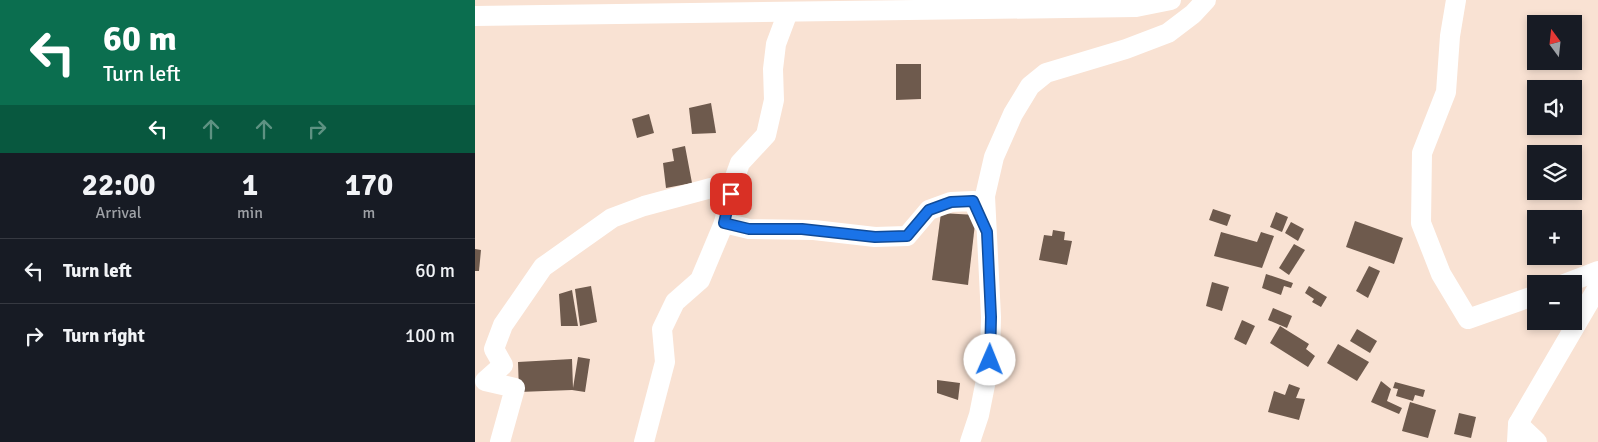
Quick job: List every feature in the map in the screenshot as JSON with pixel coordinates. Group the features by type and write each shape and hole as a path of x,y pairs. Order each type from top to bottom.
{"street":[{"path":"475,16 508,8 788,12 1136,7 1171,0"},
{"path":"969,442 979,416 990,360 991,317 985,196 994,157 1013,114 1030,86 1046,73 1126,49 1168,33 1193,14 1206,0"},
{"path":"1456,0 1446,92 1422,153 1421,223 1441,274 1468,318 1527,298"},
{"path":"499,442 515,388 485,381 503,365 494,348 503,325 543,267 612,218 644,206 711,188 731,188 740,164 766,135 774,100 773,69 776,44 788,12"},
{"path":"644,442 665,362 662,329 675,302 700,280 724,223 734,179"},
{"path":"724,223 749,229 806,229 875,237 907,236 929,210 951,202 973,201 987,232"},
{"path":"1582,277 1598,271"},
{"path":"1537,442 1517,433 1598,287"}],"building":[{"path":"896,64 921,64 921,99 896,100"},
{"path":"711,103 716,133 692,134 689,108"},
{"path":"649,114 654,133 637,138 632,119"},
{"path":"685,146 692,183 666,188 663,163 674,161 672,149"},
{"path":"1213,209 1231,215 1227,226 1209,220"},
{"path":"1276,212 1288,217 1282,232 1270,227"},
{"path":"941,213 976,215 968,285 932,280"},
{"path":"1355,221 1403,238 1394,264 1346,247"},
{"path":"1291,222 1304,229 1298,241 1285,233"},
{"path":"1053,230 1065,232 1064,240 1072,241 1067,265 1039,260 1044,235 1052,236"},
{"path":"1221,232 1257,242 1261,232 1274,236 1262,268 1214,256"},
{"path":"1294,244 1305,250 1289,275 1279,268"},
{"path":"475,249 481,250 479,271 475,271"},
{"path":"1369,266 1380,271 1368,298 1356,291"},
{"path":"1266,274 1293,283 1291,288 1284,286 1281,295 1262,288"},
{"path":"1212,282 1229,287 1222,311 1206,306"},
{"path":"591,286 597,322 580,326 575,289"},
{"path":"1309,286 1327,297 1321,307 1312,302 1314,299 1305,293"},
{"path":"572,290 578,326 561,326 559,294"},
{"path":"1273,308 1292,316 1287,328 1268,320"},
{"path":"1242,320 1255,326 1246,345 1234,339"},
{"path":"1280,326 1309,344 1306,349 1315,356 1308,367 1270,343"},
{"path":"1357,329 1377,341 1370,353 1350,341"},
{"path":"1338,344 1369,362 1357,381 1327,363"},
{"path":"578,357 590,359 585,392 572,390 519,392 518,362 572,359 573,388"},
{"path":"937,380 960,383 958,400 937,393"},
{"path":"1381,381 1391,389 1387,401 1402,408 1399,414 1371,402"},
{"path":"1395,382 1425,390 1423,397 1415,395 1413,401 1396,396 1398,389 1393,388"},
{"path":"1289,384 1300,388 1296,398 1305,399 1299,420 1268,412 1274,391 1285,395"},
{"path":"1410,402 1436,410 1428,438 1402,431"},
{"path":"1459,413 1476,417 1471,438 1454,434"}],"route":[{"path":"731,194 724,223 749,229 790,228 875,237 907,236 929,210 951,202 973,201 987,232 991,317 990,360"}]}
